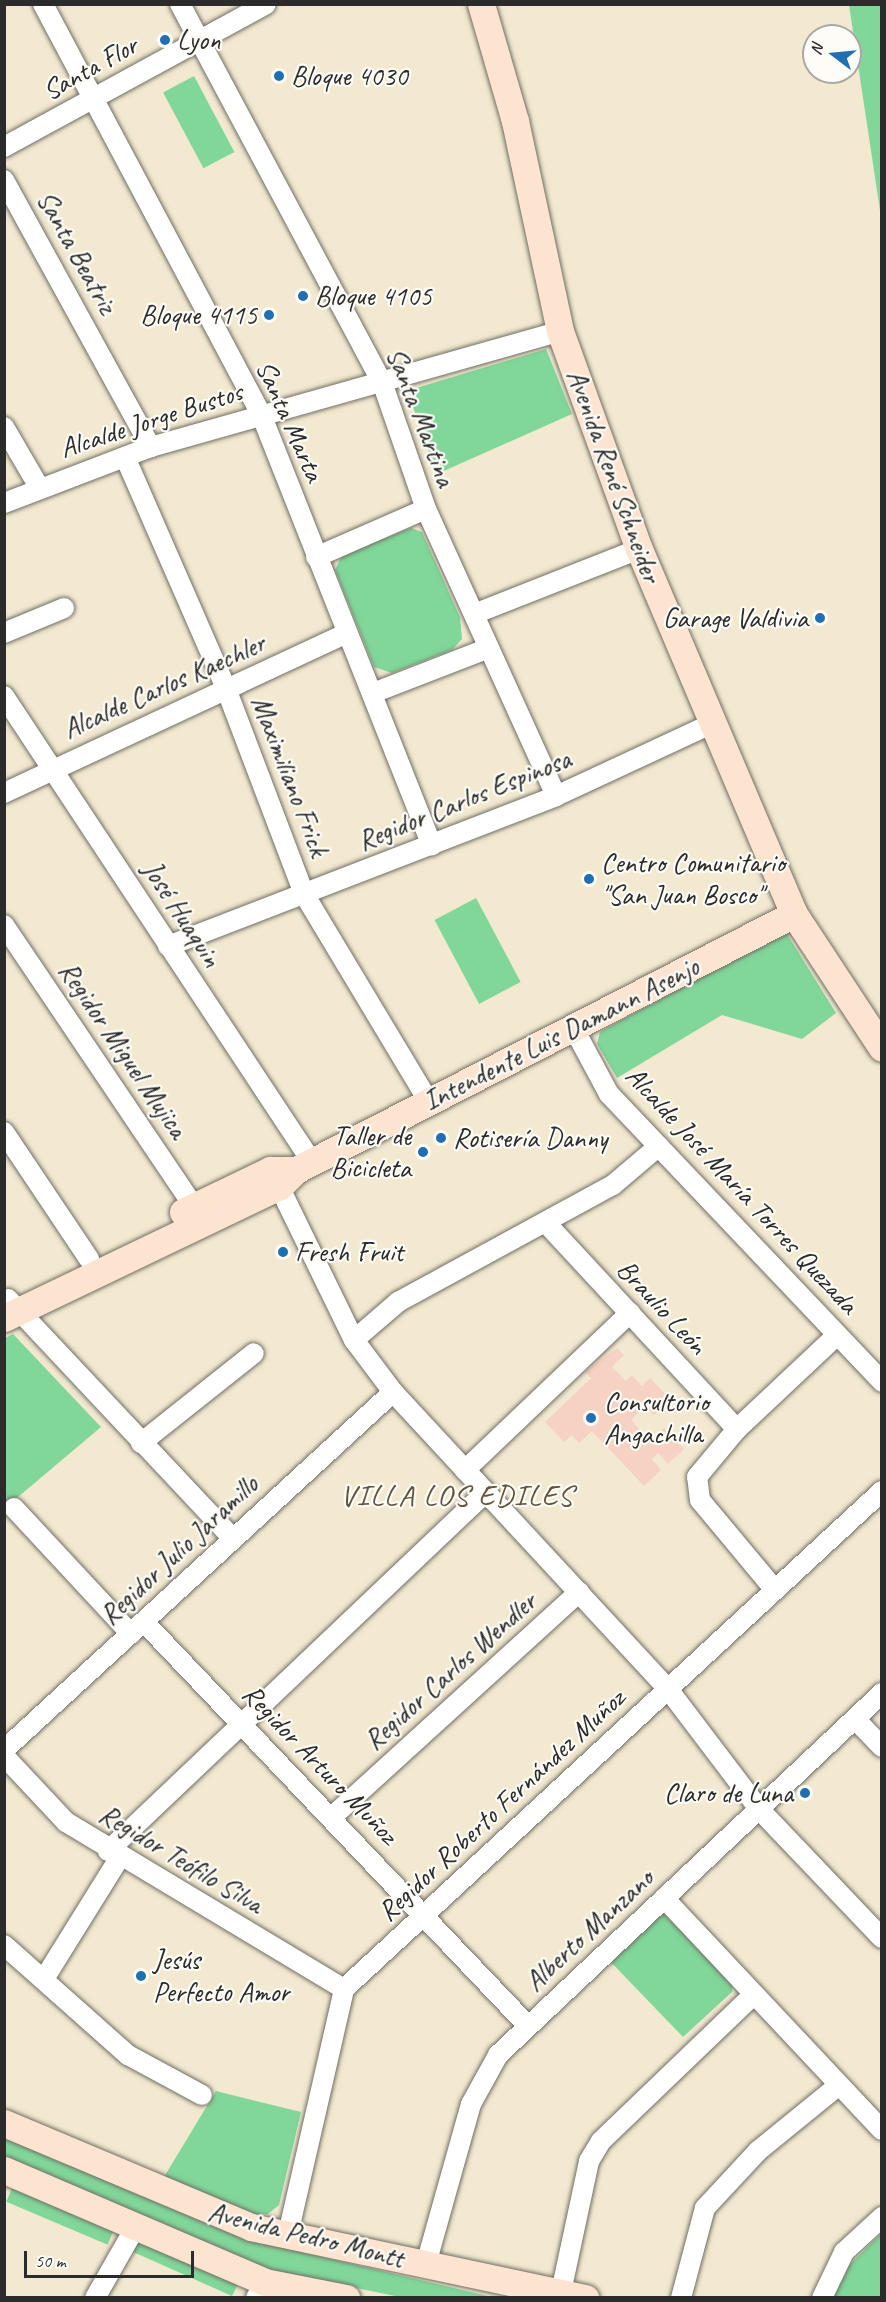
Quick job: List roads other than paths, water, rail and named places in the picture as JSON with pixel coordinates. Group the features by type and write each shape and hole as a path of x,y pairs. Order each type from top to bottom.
{"main road":[{"name":"Avenida René Schneider","path":"481,4 515,121 560,331 639,549 711,724 794,914 882,1048"},
{"name":"Intendente Luis Damann Asenjo","path":"9,1307 290,1172 794,914"},
{"name":"Intendente Luis Damann Asenjo","path":"9,1307 89,1258 194,1207 290,1172"},
{"name":"Avenida Pedro Montt","path":"4,2123 194,2206 288,2234 573,2295"},
{"name":"Avenida Pedro Montt","path":"4,2170 136,2226 261,2290 346,2298"}],"street":[{"name":"Santa Marta","path":"43,4 261,414 432,845"},
{"name":"Santa Martina","path":"180,4 382,381 426,509 556,796"},
{"name":"Santa Flor","path":"4,147 198,39 266,4"},
{"name":"Santa Beatriz","path":"4,180 151,447"},
{"name":"Alcalde Jorge Bustos","path":"4,503 39,487 151,447 560,331"},
{"path":"4,428 39,487"},
{"name":"Maximiliano Frick","path":"125,457 227,691 304,894 429,1102"},
{"path":"316,557 426,509"},
{"path":"474,614 639,549"},
{"path":"4,633 64,608"},
{"name":"Alcalde Carlos Kaechler","path":"4,793 54,766 227,691 347,633"},
{"path":"373,693 489,648"},
{"name":"José Huaquin","path":"4,696 54,766 168,946 290,1172 354,1340 393,1392 668,1689 759,1809 882,1938"},
{"name":"Regidor Carlos Espinosa","path":"168,946 556,796 711,724"},
{"name":"Regidor Miguel Mujica","path":"4,925 194,1207"},
{"name":"Alcalde José María Torres Quezada","path":"573,1028 609,1094 882,1382"},
{"path":"4,1132 89,1258"},
{"path":"354,1340 398,1302 613,1185 659,1146"},
{"name":"Braulio León","path":"546,1223 737,1429"},
{"path":"9,1307 233,1539"},
{"path":"465,1470 630,1313"},
{"path":"775,1590 696,1493 700,1469 737,1429 837,1335"},
{"path":"141,1443 254,1353"},
{"name":"Regidor Julio Jaramillo","path":"4,1750 393,1392"},
{"name":"Regidor Roberto Fernández Muñoz","path":"344,1989 882,1491"},
{"path":"44,1979 114,1854 240,1722 486,1492"},
{"name":"Regidor Arturo Muñoz","path":"14,1508 137,1628 240,1722 333,1816 528,2026"},
{"name":"Regidor Carlos Wendler","path":"333,1816 579,1592"},
{"name":"Alberto Manzano","path":"426,2264 471,2104 498,2055 882,1694"},
{"path":"855,1719 882,1747"},
{"name":"Regidor Teófilo Silva","path":"4,1756 66,1822 114,1854 344,1989"},
{"path":"664,1898 882,2130"},
{"path":"4,1945 128,2055 202,2095"},
{"path":"288,2234 344,1989"},
{"path":"573,2295 590,2161 601,2141 753,1995"},
{"path":"681,2298 705,2208 758,2151 839,2085"},
{"path":"822,2298 844,2252 882,2217"},
{"path":"95,2298 136,2226"}],"place":[{"name":"Lyon","path":"165,40"},
{"name":"Bloque 4030","path":"279,76"},
{"name":"Bloque 4105","path":"303,296"},
{"name":"Bloque 4115","path":"269,315"},
{"name":"Garage Valdivia","path":"820,618"},
{"name":"Centro Comunitario \"San Juan Bosco\"","path":"589,879"},
{"name":"Rotisería Danny","path":"441,1138"},
{"name":"Taller de Bicicleta","path":"423,1152"},
{"name":"Fresh Fruit","path":"283,1252"},
{"name":"Consultorio Angachilla","path":"591,1418"},
{"name":"Claro de Luna","path":"805,1793"},
{"name":"Jesús Perfecto Amor","path":"141,1976"}],"district":[{"name":"VILLA LOS EDILES","path":"457,1495"}]}
